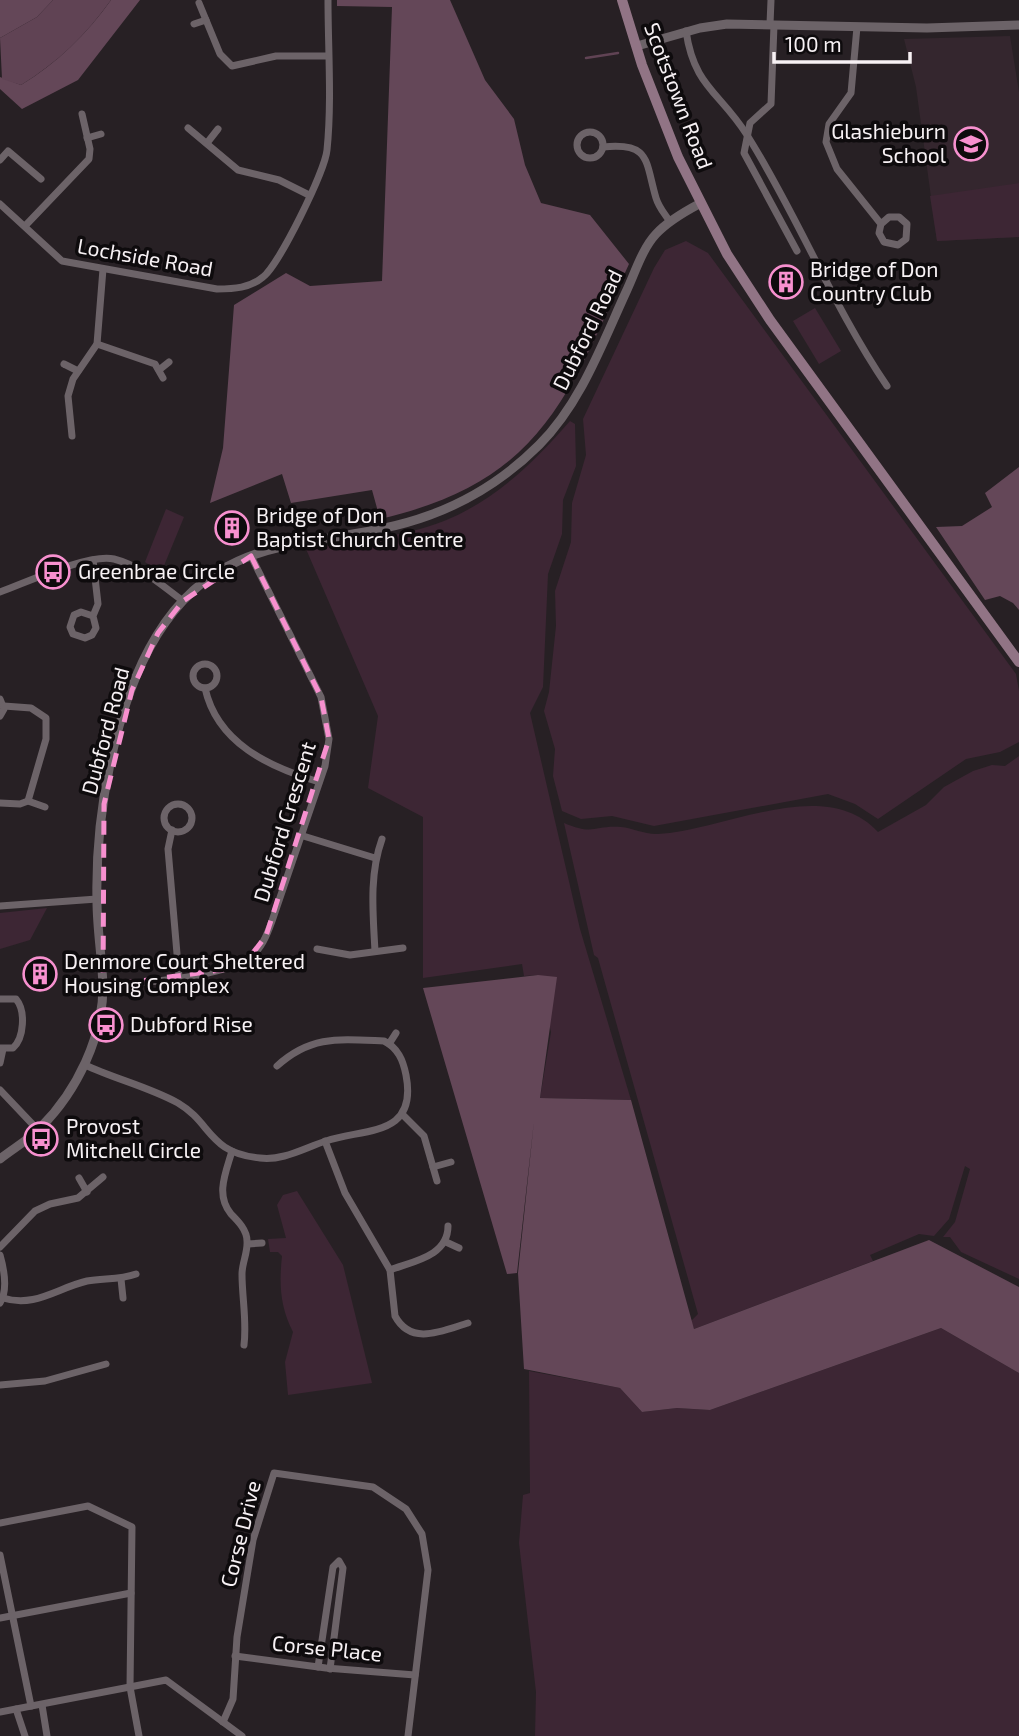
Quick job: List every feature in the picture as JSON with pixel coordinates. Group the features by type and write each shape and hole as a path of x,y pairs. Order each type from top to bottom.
{"main road":[{"name":"Scotstown Road","path":"622,0 678,157 699,204 762,309 1019,663"}],"street":[{"name":"Lochside Road","path":"0,204 55,257 103,269 217,289 247,286 266,276 322,171 327,148 328,0"},
{"path":"771,0 771,104 750,123 746,133 745,156 797,251"},
{"path":"199,3 220,54 232,66 276,56 328,56"},
{"path":"194,24 206,20"},
{"path":"637,46 686,31 727,24 950,29 1019,24"},
{"path":"857,27 854,84 851,93 829,124 826,142 837,169 881,223"},
{"path":"686,31 691,60 746,133 826,277 859,345 887,386"},
{"path":"25,226 87,162 90,156 82,114"},
{"path":"188,128 246,174 279,180 309,195"},
{"path":"206,143 218,129"},
{"path":"87,138 101,134"},
{"path":"603,147 620,145 642,153 648,162 656,200 670,222"},
{"path":"0,160 8,151 41,179"},
{"name":"Dubford Road","path":"0,1159 38,1130 62,1101 85,1065 96,1032 103,986 97,899 108,778 132,690 158,634 183,601 210,579 251,556 303,540 428,516 471,497 510,471 541,443 569,408 647,248 670,222 699,204"},
{"path":"889,217 899,217 907,224 906,239 898,245 884,242 879,233 881,223 889,217"},
{"path":"72,436 68,396 78,372 97,344 103,269"},
{"path":"97,344 145,359 161,374 169,362"},
{"path":"64,364 78,372"},
{"name":"Dubford Crescent","path":"103,986 228,969 249,958 259,947 272,921 328,750 327,715 321,697 251,556"},
{"path":"0,592 93,560 111,558 136,568 183,601"},
{"path":"93,560 98,604 93,616"},
{"path":"205,688 209,705 223,727 246,749 272,765 319,782"},
{"path":"0,716 2,702 32,708 46,718 46,739 28,801"},
{"path":"0,803 20,804 28,801 45,807"},
{"path":"172,830 168,849 179,977"},
{"path":"300,835 375,858"},
{"path":"375,951 375,858 382,839"},
{"path":"0,906 97,899"},
{"path":"317,949 350,955 403,948"},
{"path":"327,962 329,953"},
{"path":"0,999 16,999 22,1012 20,1041 13,1048 1,1048 0,1063"},
{"path":"389,1044 396,1033"},
{"path":"85,1065 181,1105 212,1138 232,1151 274,1158 325,1141 387,1128 402,1114 407,1095 406,1074 401,1058 389,1044 326,1041 301,1046 277,1066"},
{"path":"0,1090 38,1130"},
{"path":"402,1114 424,1136 437,1181"},
{"path":"325,1141 345,1193 390,1270 395,1316 406,1331 420,1335 468,1323"},
{"path":"232,1151 222,1185 223,1199 239,1222 248,1244 242,1271 246,1321 244,1345"},
{"path":"433,1167 451,1161"},
{"path":"0,1247 35,1211 88,1192 103,1177"},
{"path":"79,1178 88,1192"},
{"path":"390,1270 428,1255 446,1242 448,1226"},
{"path":"446,1242 459,1248"},
{"path":"248,1244 262,1243"},
{"path":"0,1255 4,1270 2,1300 19,1303 33,1302 89,1281 121,1279 136,1274"},
{"path":"121,1279 123,1298"},
{"path":"0,1385 45,1381 106,1364"},
{"name":"Corse Drive","path":"223,1722 233,1699 235,1656 253,1540 274,1473 373,1488 398,1502 417,1524 428,1562 408,1736"},
{"path":"0,1523 88,1506 127,1525 133,1531 130,1687 139,1736"},
{"path":"0,1555 31,1706"},
{"path":"318,1667 332,1567 339,1561 343,1568 330,1668"},
{"path":"0,1618 131,1593"},
{"name":"Corse Place","path":"235,1656 318,1667 415,1675"},
{"path":"0,1712 171,1681 242,1736"},
{"path":"41,1704 47,1736"},
{"path":"16,1709 25,1736"}],"highlighted area":[{"path":"251,556 321,697 329,739 266,936 249,958 228,969 103,986 104,804 132,690 158,633 183,601"}],"shaded area":[{"path":"0,0 53,0 37,17 0,38"},
{"path":"53,0 111,0 70,47 47,67 21,85 2,79 0,38 37,17"},
{"path":"111,0 140,0 78,80 22,109 0,89 0,77 21,85 47,67 92,25"},
{"path":"337,0 450,0 485,80 514,119 525,165 541,203 590,215 629,264 565,394 541,428 513,458 478,483 434,503 380,519 372,490 291,503 282,474 210,503 223,448 234,305 286,273 310,286 382,281 392,7 337,6"},
{"name":"Glashieburn School","path":"1010,36 1019,92 1019,237 937,241 916,87 904,39"},
{"path":"1019,183 1019,237 937,241 930,196"},
{"path":"686,241 708,253 1016,674 1019,691 1019,742 1000,752 966,759 878,819 855,804 828,794 654,826 612,816 581,819 562,811 553,776 555,749 544,711 549,692 556,626 555,591 571,542 572,503 586,455 583,419 654,268 665,250"},
{"path":"815,308 841,351 819,364 793,321"},
{"path":"570,421 575,424 576,466 563,500 562,534 548,574 543,687 530,713 580,929 631,1100 540,1098 551,1032 538,975 524,976 522,964 423,978 423,817 368,788 378,716 306,549 428,527 463,512 513,478"},
{"path":"1019,467 1019,610 1000,596 985,600 936,527 962,526 992,507 985,493"},
{"path":"166,509 184,517 161,573 145,562"},
{"path":"1019,756 1019,1279 961,1252 950,1237 943,1237 955,1222 970,1169 965,1166 949,1219 934,1236 919,1234 870,1255 873,1261 694,1329 691,1321 698,1314 598,958 594,955 564,823 582,829 621,827 658,834 802,806 830,807 856,815 878,832 926,805 944,787 973,771 992,765 1005,766"},
{"path":"47,908 30,940 0,949 0,913"},
{"path":"538,975 557,977 540,1098 631,1100 694,1329 929,1240 1019,1287 1019,1373 941,1328 710,1410 677,1408 642,1412 620,1388 524,1369 518,1273 534,1121 517,1273 507,1274 423,988"},
{"path":"297,1191 343,1265 372,1383 288,1395 285,1362 293,1332 285,1314 282,1295 282,1256 278,1252 270,1252 268,1239 286,1238 277,1205 283,1195"},
{"path":"941,1328 1019,1373 1019,1736 535,1736 536,1692 519,1543 523,1495 530,1493 529,1371 620,1388 642,1412 677,1408 710,1410"}],"waterway":[{"path":"586,58 618,53"}],"place":[{"name":"Glashieburn School","path":"971,144"},
{"name":"Bridge of Don Country Club","path":"786,282"},
{"name":"Bridge of Don Baptist Church Centre","path":"232,528"},
{"name":"Greenbrae Circle","path":"53,572"},
{"name":"Denmore Court Sheltered Housing Complex","path":"40,974"},
{"name":"Dubford Rise","path":"106,1025"},
{"name":"Provost Mitchell Circle","path":"41,1139"}]}
